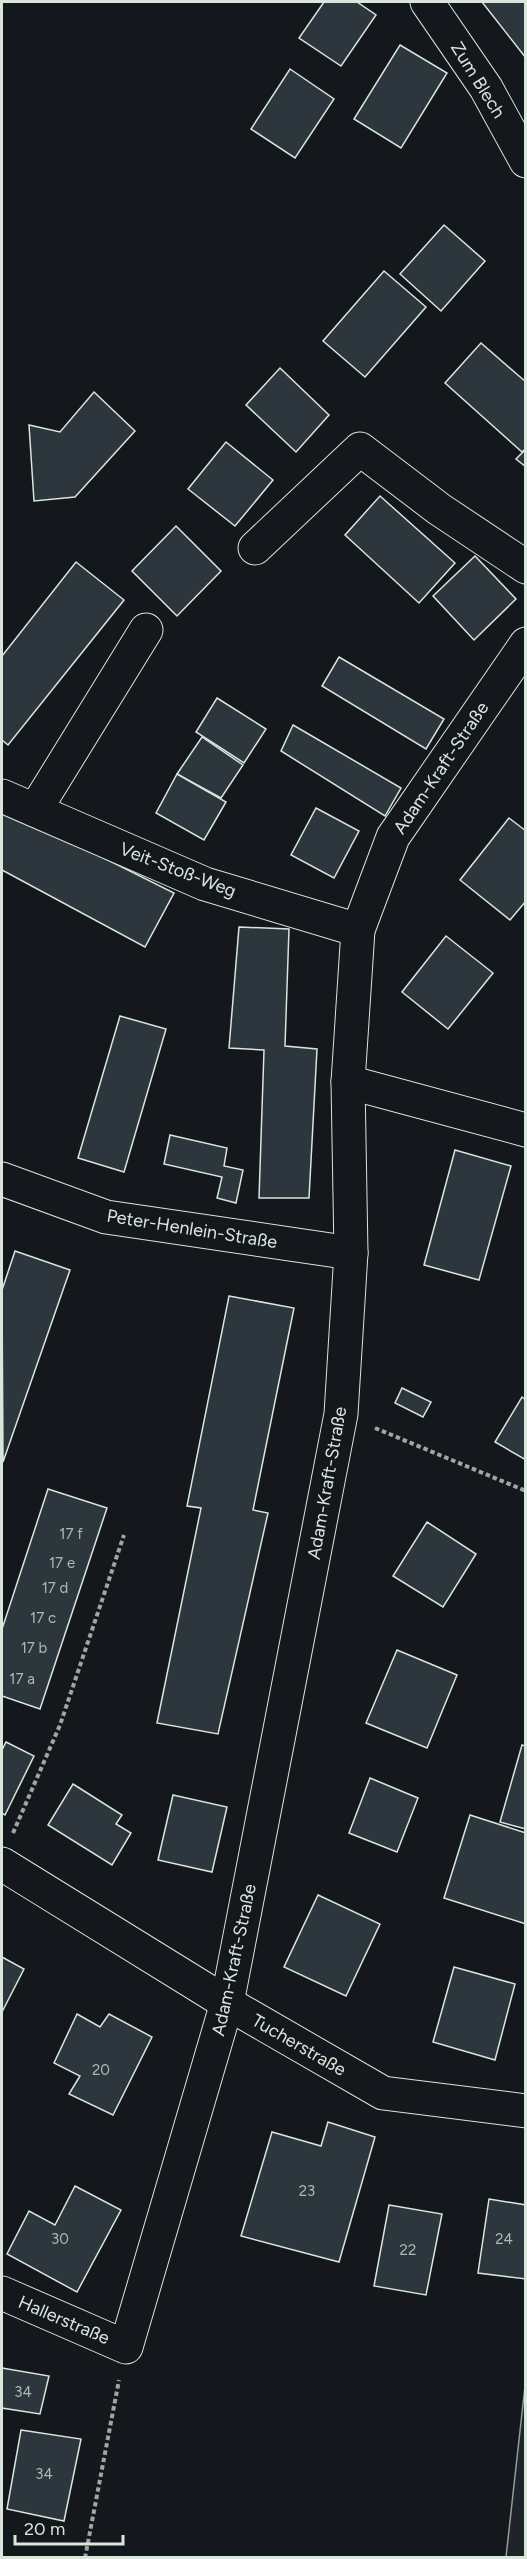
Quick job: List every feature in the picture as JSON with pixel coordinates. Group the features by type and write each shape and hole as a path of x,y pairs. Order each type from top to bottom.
{"street":[{"name":"Zum Blech","path":"427,2 486,88 525,161"},
{"path":"255,548 360,449 439,509 525,567"},
{"path":"34,810 146,630"},
{"name":"Adam-Kraft-Straße","path":"126,2347 227,2004 341,1414 351,1253 348,1082 358,930 393,837 525,644"},
{"name":"Veit-Stoß-Weg","path":"2,796 205,884 358,930"},
{"path":"348,1082 525,1130"},
{"name":"Peter-Henlein-Straße","path":"2,1179 106,1217 351,1253"},
{"name":"Tucherstraße","path":"2,1865 227,2004 383,2093 525,2111"},
{"name":"Hallerstraße","path":"2,2293 126,2347"}],"path":[{"path":"341,1414 525,1491"},
{"path":"2,1865 17,1823 60,1725 124,1535"},
{"path":"85,2558 126,2347"}],"shaded area":[{"path":"525,2386 525,2557 506,2557"}],"building":[{"path":"324,2 357,2 376,15 341,66 299,38"},
{"path":"482,2 526,2 526,58"},
{"path":"400,45 447,73 401,148 354,119"},
{"path":"290,69 334,99 295,158 251,129"},
{"path":"444,225 485,261 441,311 400,274"},
{"path":"384,271 426,307 365,377 323,341"},
{"path":"481,343 526,382 526,448 522,452 445,383"},
{"path":"280,368 329,415 296,452 246,405"},
{"path":"94,392 135,431 75,497 34,501 29,425 60,432"},
{"path":"226,442 273,480 235,526 188,489"},
{"path":"526,449 526,467 516,459"},
{"path":"380,496 455,563 419,603 345,535"},
{"path":"176,526 221,571 177,616 132,571"},
{"path":"475,556 516,599 474,640 433,596"},
{"path":"76,562 124,600 8,745 2,740 2,656"},
{"path":"339,657 444,719 426,749 322,686"},
{"path":"217,698 266,729 244,763 196,732"},
{"path":"293,725 401,788 385,816 281,751"},
{"path":"202,737 243,765 221,798 177,774"},
{"path":"177,774 226,802 204,840 156,813"},
{"path":"2,807 174,893 145,947 2,870"},
{"path":"316,808 359,831 334,878 291,855"},
{"path":"509,818 526,831 526,901 510,920 460,880"},
{"path":"239,927 289,929 285,1046 317,1049 309,1198 259,1198 264,1050 229,1048"},
{"path":"446,936 493,973 448,1029 402,992"},
{"path":"120,1016 166,1029 124,1172 78,1158"},
{"path":"170,1135 227,1148 224,1166 243,1170 236,1203 217,1198 222,1177 164,1164"},
{"path":"455,1150 511,1166 479,1280 424,1265"},
{"path":"15,1251 70,1270 3,1462 2,1290"},
{"path":"229,1296 294,1308 253,1510 268,1513 218,1734 157,1723 201,1508 187,1506"},
{"path":"402,1388 431,1402 423,1417 395,1403"},
{"path":"522,1397 526,1400 526,1460 495,1442"},
{"path":"48,1489 107,1508 40,1709 2,1696 2,1629"},
{"path":"427,1522 476,1554 443,1607 393,1576"},
{"path":"397,1650 457,1675 427,1748 366,1723"},
{"path":"6,1742 34,1756 5,1815 2,1813 2,1750"},
{"path":"522,1745 526,1746 526,1829 500,1822"},
{"path":"370,1778 418,1798 397,1852 349,1833"},
{"path":"73,1784 122,1815 116,1824 131,1833 112,1865 48,1825"},
{"path":"173,1795 227,1807 212,1872 158,1860"},
{"path":"470,1815 526,1833 526,1924 444,1898"},
{"path":"318,1895 380,1924 346,1996 284,1967"},
{"path":"2,1957 24,1969 2,2012"},
{"path":"454,1967 515,1984 495,2060 433,2042"},
{"path":"77,2014 100,2027 109,2014 152,2037 113,2115 69,2094 80,2076 54,2063"},
{"path":"328,2122 375,2137 339,2262 241,2236 272,2132 321,2146"},
{"path":"75,2186 121,2210 77,2292 7,2254 29,2211 55,2225"},
{"path":"489,2199 526,2205 526,2279 478,2273"},
{"path":"389,2205 442,2214 426,2295 374,2286"},
{"path":"2,2368 49,2376 40,2414 2,2408"},
{"path":"21,2430 81,2439 64,2521 7,2509"}]}
